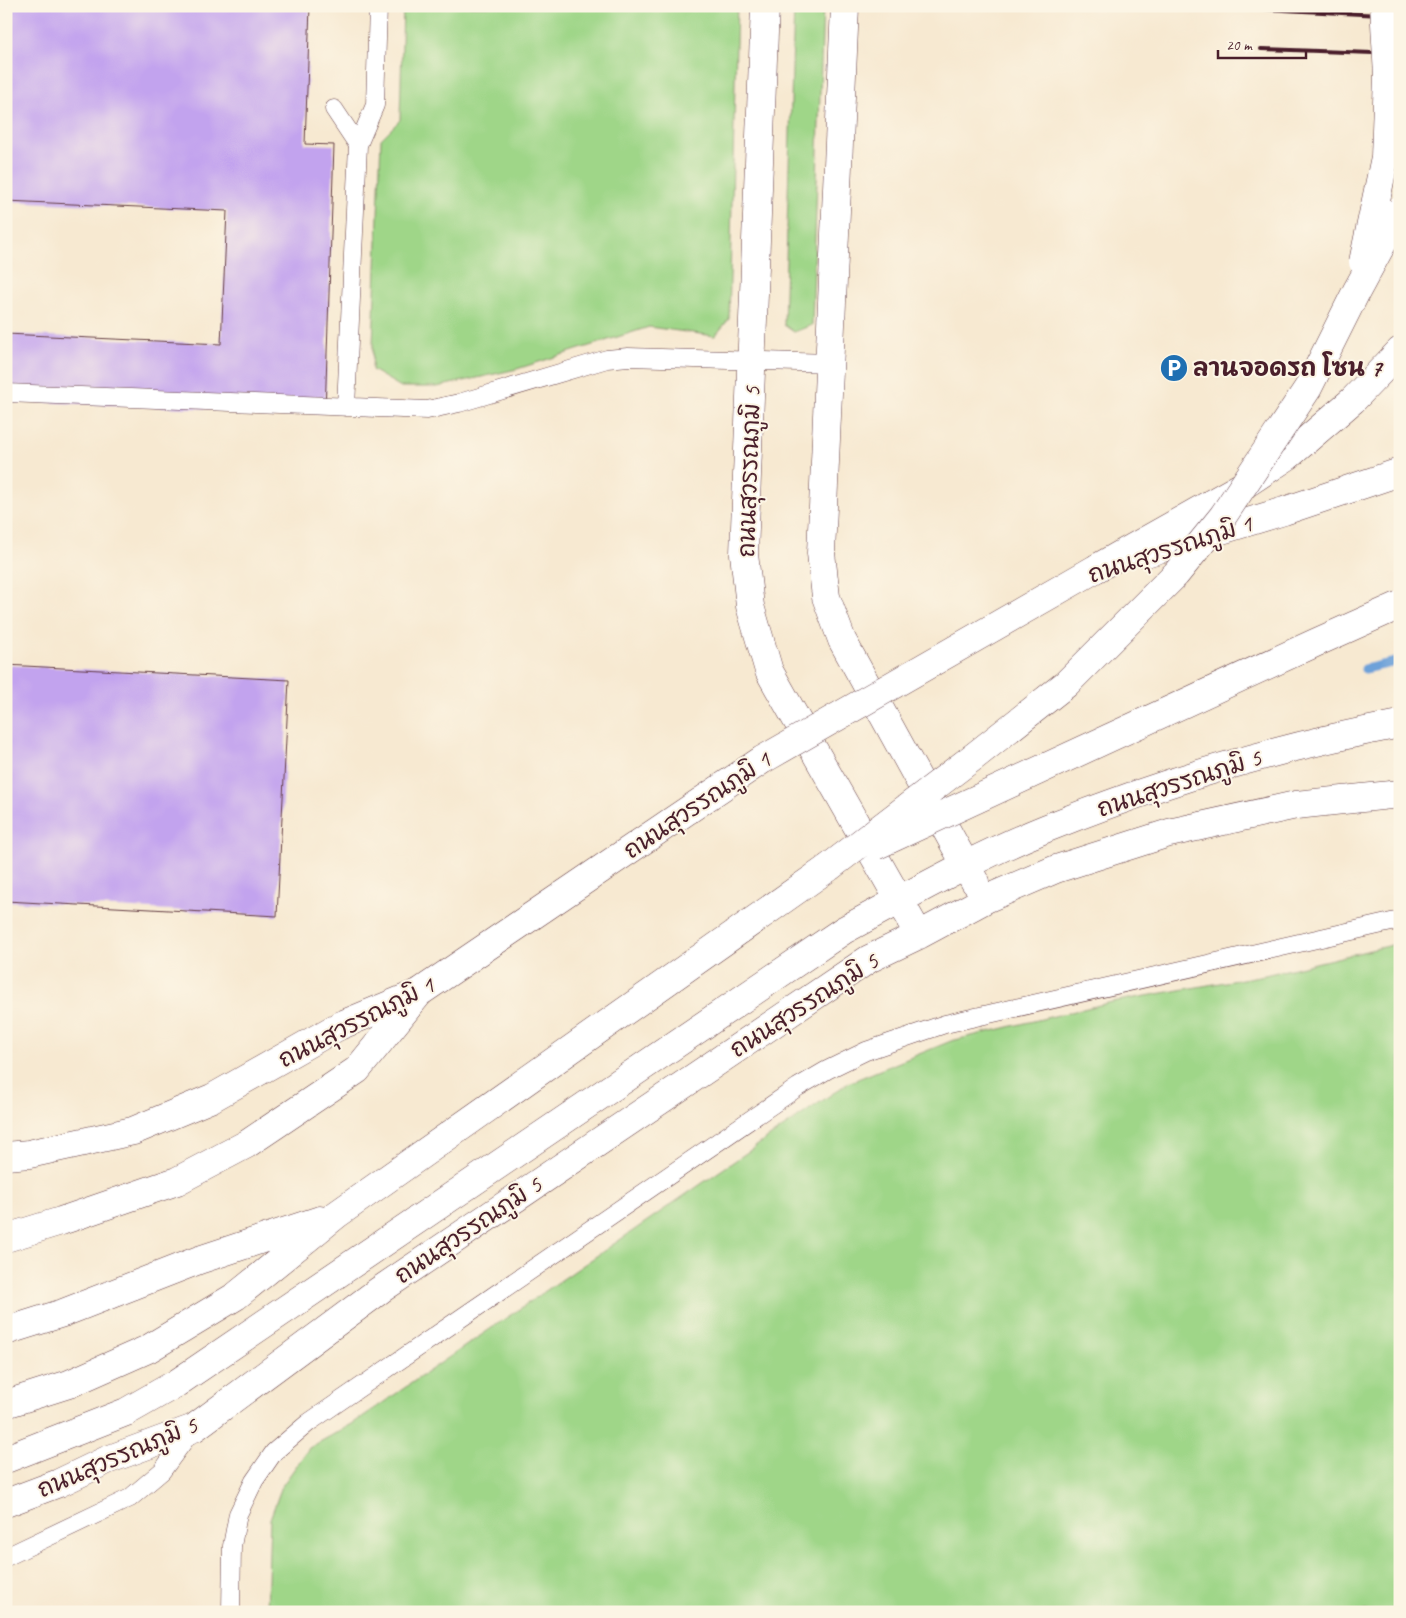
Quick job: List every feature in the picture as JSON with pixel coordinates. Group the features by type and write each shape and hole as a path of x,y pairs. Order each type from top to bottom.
{"main road":[{"name":"ถนนสุวรรณภูมิ 5","path":"765,6 744,554 750,606 769,671 919,936"},
{"path":"845,6 822,553 826,597 842,640 986,899"},
{"path":"1356,292 1385,157 1388,76 1384,6"},
{"path":"6,1404 69,1384 148,1349 236,1296 336,1215 828,868 1066,684 1176,574 1223,516 1308,388 1356,292 1400,211"},
{"path":"1097,568 1244,485 1288,456 1353,400 1400,351"},
{"name":"ถนนสุวรรณภูมิ 1","path":"6,1156 29,1154 133,1131 212,1098 339,1026 420,992 762,760 1097,568 1284,511 1400,472"},
{"path":"828,868 1400,605"},
{"name":"ถนนสุวรรณภูมิ 5","path":"6,1459 126,1412 177,1383 844,930 900,900 1046,828 1156,787 1285,749 1400,724"},
{"name":"ถนนสุวรรณภูมิ 5","path":"6,1503 59,1483 107,1460 194,1428 380,1290 869,959 919,936 986,899 1056,869 1169,834 1296,805 1400,794"},
{"path":"6,1238 177,1181 247,1144 357,1070 420,992"},
{"path":"6,1331 63,1313 199,1260 336,1215"}],"lane":[{"path":"346,407 358,145 374,106 378,6"},
{"path":"334,109 358,145"},
{"path":"6,393 427,410 459,404 608,359 628,357 830,363"},
{"path":"232,1612 232,1546 238,1514 254,1481 274,1452 308,1423 798,1087 866,1051 945,1024 1400,920"},
{"path":"6,1557 130,1498 162,1471 194,1428"}],"green space":[{"path":"403,6 737,6 729,319 715,336 649,327 517,369 437,387 401,387 372,370 381,139 400,120"},
{"path":"794,6 823,6 812,325 794,332 784,325"},
{"path":"1400,943 1400,1612 267,1612 270,1519 282,1486 309,1448 352,1424 848,1083 951,1041 1112,1002 1265,975"}],"building":[{"path":"6,6 310,6 305,144 334,145 325,413 6,401 6,334 221,344 227,211 6,201"},
{"path":"6,665 289,680 277,916 6,901"}],"waterway":[{"path":"1365,669 1400,661"}],"railway":[{"path":"1264,9 1400,16"},
{"path":"1261,49 1400,54"}],"place":[{"name":"ลานจอดรถ โซน 7","path":"1174,368"}]}
